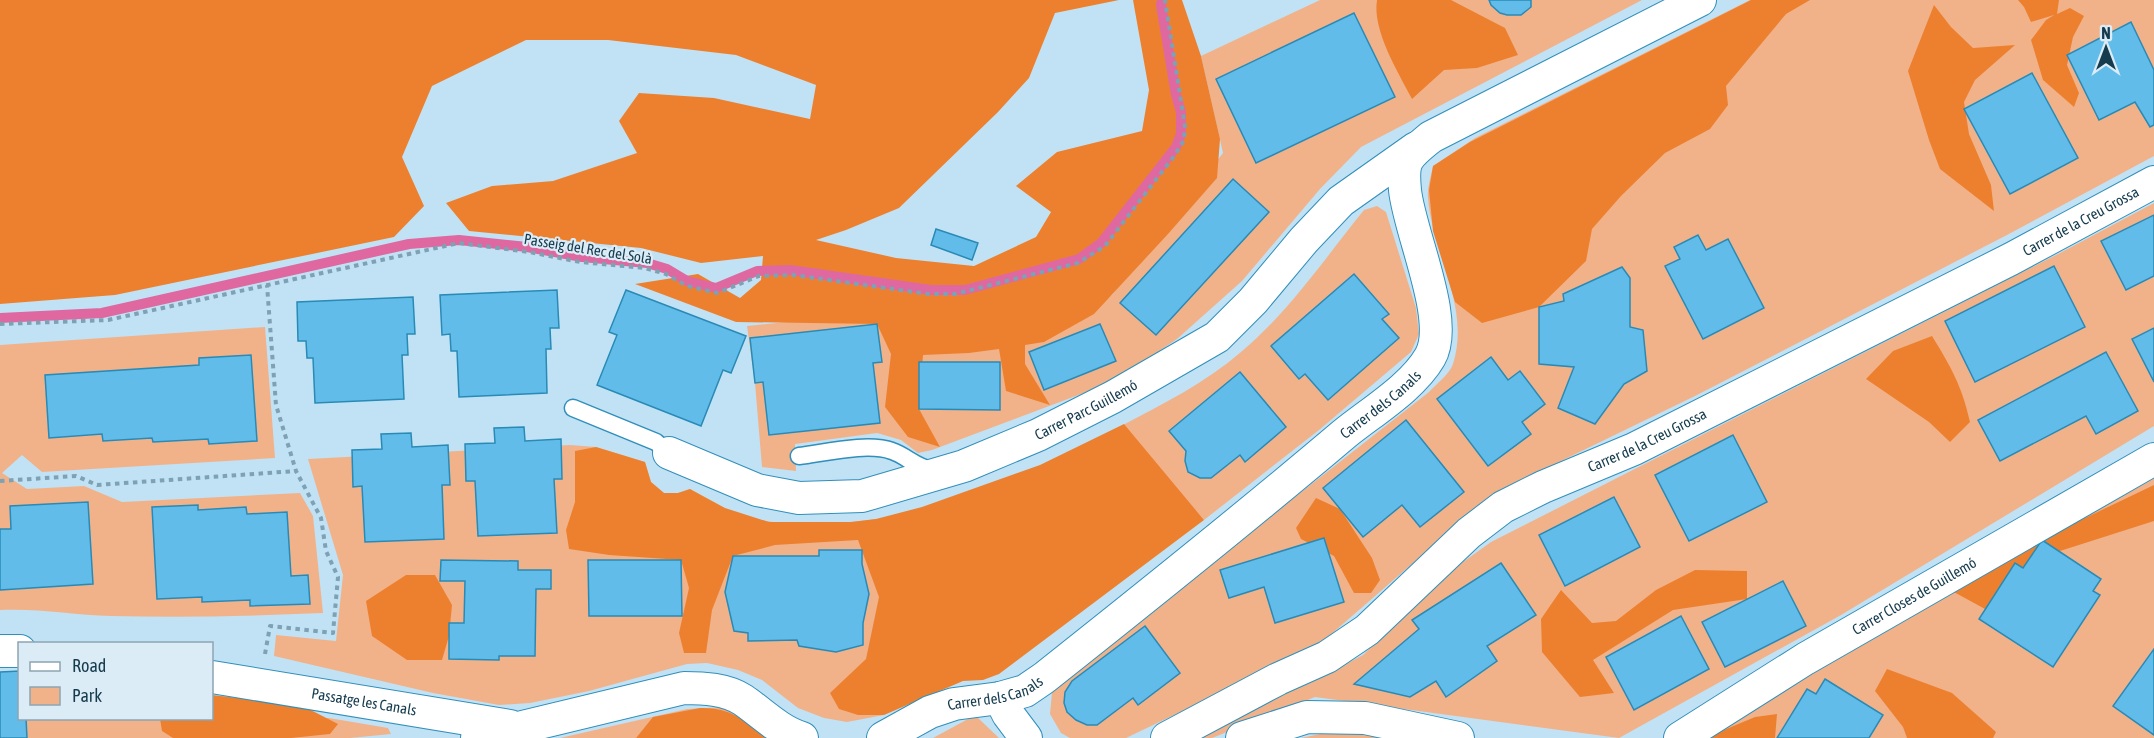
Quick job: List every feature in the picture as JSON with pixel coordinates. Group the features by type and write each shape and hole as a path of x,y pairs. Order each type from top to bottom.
{"street":[{"name":"Carrer dels Canals","path":"883,738 930,712 954,704 1000,698 1025,691 1247,516 1358,422 1417,376 1432,355 1436,320 1432,297 1406,209 1403,176 1408,159 1431,137 1700,0"},
{"name":"Carrer Parc Guillemó","path":"669,453 757,490 799,498 862,496 964,466 1038,435 1113,397 1217,337 1253,301 1304,240 1341,201 1431,137"},
{"name":"Carrer de la Creu Grossa","path":"1167,738 1278,679 1327,657 1367,630 1469,533 1503,507 1543,487 1634,450 2011,259 2154,182"},
{"name":"Carrer Closes de Guillemó","path":"1680,738 1805,659 2154,459"},
{"path":"0,651 18,651"},
{"name":"Passatge les Canals","path":"213,677 518,727"},
{"path":"477,738 684,688 704,688 726,693 742,700 778,726 802,738"},
{"path":"1000,698 1008,714 1026,738"},
{"path":"1242,738 1307,717 1365,718 1458,738"}],"lane":[{"path":"573,408 656,442 669,453"},
{"path":"799,456 880,448 892,451 926,469 944,472"}],"path":[{"name":"Passeig del Rec del Solà","path":"0,324 108,320 459,243 529,252 580,262 645,268 666,274 687,286 717,293 759,276 793,275 928,294 955,294 1078,263 1105,246 1184,140 1185,126 1166,0"},
{"path":"260,685 270,626 333,633 338,577 326,551 321,518 296,471 276,405 267,285"},
{"path":"0,481 76,476 97,485 296,471"}],"green space":[{"path":"1320,0 1642,0 1361,147 1320,189 1242,281 1177,339 1113,382 932,450 918,453 901,440 877,433 795,444 796,471 762,467 755,383 747,326 887,312 1009,345 1112,295 1223,153 1201,56"},
{"path":"1750,0 2154,0 2154,156 2007,235 1695,396 1516,483 1474,510 1321,643 1126,738 1070,738 1061,733 1050,714 1052,693 1096,653 1429,392 1449,372 1457,343 1457,322 1449,280 1431,219 1428,194 1433,166 1475,138"},
{"path":"2154,203 2154,426 1841,615 1619,738 1315,697 1212,738 1192,738 1271,697 1308,684 1363,655 1452,570 1491,542"},
{"path":"1377,206 1386,212 1416,308 1419,334 1411,352 1319,430 1204,520 1121,426 1198,383 1241,352 1291,302 1364,210"},
{"path":"265,327 275,458 42,472 22,455 2,473 27,489 84,486 122,502 300,493 313,516 323,613 138,617 0,610 0,345"},
{"path":"570,445 596,447 645,462 651,482 664,493 678,493 690,489 726,510 747,517 802,524 876,519 884,715 847,722 824,718 798,708 762,680 738,670 707,663 687,664 589,691 530,703 499,705 433,693 274,656 276,635 336,641 343,575 308,459"},
{"path":"2154,477 2154,738 1704,738 1922,608"},
{"path":"726,707 745,719 767,738 560,738 687,709"},
{"path":"977,717 999,738 933,738 968,719"},
{"path":"329,718 388,728 391,734 350,738 27,738 26,720"},
{"path":"1356,731 1409,738 1301,738 1330,732"}],"shaded area":[{"path":"0,0 1119,0 1055,13 1029,78 998,112 899,208 816,240 896,258 974,266 1036,237 1051,212 1016,186 1057,152 1142,131 1149,90 1133,0 1182,0 1201,56 1220,139 1217,178 1094,314 1044,342 1025,345 1025,364 1050,405 1006,391 999,349 923,355 919,409 940,447 908,437 885,407 891,354 877,324 736,322 635,284 698,274 740,298 761,280 763,256 701,263 641,248 469,231 446,203 492,186 553,181 637,153 619,121 639,93 714,98 810,119 816,85 736,55 608,40 526,40 432,86 402,157 424,206 394,237 115,295 0,304"},
{"path":"1377,0 1451,0 1505,28 1518,55 1477,68 1444,70 1412,99 1393,64 1382,37 1376,12"},
{"path":"1751,0 1810,0 1786,14 1726,86 1728,105 1710,129 1665,153 1621,196 1592,229 1586,261 1539,307 1482,323 1455,302 1433,231 1429,190 1433,166 1470,142"},
{"path":"2018,0 2059,0 2057,14 2070,8 2084,16 2073,37 2067,65 2079,93 2074,107 2043,80 2031,40 2046,20 2054,15 2031,22"},
{"path":"1934,5 1951,27 1973,48 2015,45 1975,80 1964,102 1969,134 1991,185 1994,211 1940,169 1908,71"},
{"path":"1932,336 1955,377 1970,422 1950,442 1929,422 1866,379 1893,351"},
{"path":"1124,424 1204,520 999,674 983,680 963,681 884,715 858,715 839,709 830,693 866,659 879,597 858,540 775,545 733,556 712,610 706,653 684,653 679,633 689,588 681,560 609,555 569,549 566,530 575,502 575,451 596,447 645,462 651,482 664,493 678,493 690,489 725,508 769,522 851,522 876,519 922,507 1040,465"},
{"path":"2154,485 2154,521 2060,551 2031,565 1998,590 1985,609 1952,591 2060,530"},
{"path":"1316,498 1340,509 1372,558 1380,580 1371,593 1354,593 1334,556 1301,539 1296,528"},
{"path":"1695,570 1747,571 1747,599 1673,610 1593,660 1614,693 1580,697 1542,652 1541,619 1561,590 1592,623 1616,621 1656,590"},
{"path":"406,575 435,575 452,605 449,636 442,660 407,660 372,636 366,601"},
{"path":"1887,669 1952,693 1996,732 1993,738 1907,738 1903,727 1875,691"},
{"path":"213,695 301,705 338,724 330,734 291,738 173,738 162,731 160,720 213,720"},
{"path":"700,708 728,712 766,738 636,738 653,717"},
{"path":"1777,714 1775,738 1705,738 1755,717"}],"building":[{"path":"1489,0 1531,0 1531,7 1521,15 1507,15 1500,13"},
{"path":"1354,13 1395,97 1256,163 1216,79"},
{"path":"2131,22 2154,70 2154,125 2150,127 2135,102 2099,120 2067,55"},
{"path":"2032,73 2078,158 2010,194 1964,109"},
{"path":"1233,179 1269,212 1156,335 1120,303"},
{"path":"2154,215 2154,276 2126,290 2101,241"},
{"path":"936,229 978,243 972,260 931,245"},
{"path":"1698,235 1706,250 1728,239 1764,308 1703,339 1665,266 1680,259 1674,247"},
{"path":"2054,266 2085,327 1975,382 1945,321"},
{"path":"1622,267 1630,278 1630,327 1643,330 1647,371 1624,384 1595,424 1558,408 1574,367 1539,364 1539,307 1564,301 1563,294"},
{"path":"1354,274 1389,314 1382,319 1399,338 1328,400 1305,374 1299,379 1271,346"},
{"path":"557,290 559,328 550,328 551,349 546,349 547,393 459,397 457,351 451,351 450,334 442,335 440,295"},
{"path":"626,290 746,336 731,373 723,370 701,426 597,385 617,335 609,332"},
{"path":"413,297 415,334 407,334 408,355 402,355 404,399 315,403 313,358 307,358 306,341 298,341 297,302"},
{"path":"877,324 882,362 873,363 880,423 769,435 763,382 755,383 750,338"},
{"path":"1100,324 1116,361 1044,390 1029,352"},
{"path":"2154,328 2154,382 2132,339"},
{"path":"2106,352 2138,411 2096,434 2086,416 2000,461 1978,420"},
{"path":"251,355 257,441 209,444 208,439 153,442 152,438 103,441 102,434 49,438 45,375 199,365 199,358"},
{"path":"1491,357 1508,380 1520,371 1545,404 1522,422 1531,434 1488,466 1437,399"},
{"path":"919,362 1000,362 1000,410 919,409"},
{"path":"1240,372 1286,427 1245,462 1240,455 1211,478 1200,478 1188,472 1185,461 1186,451 1169,431"},
{"path":"1406,420 1464,492 1420,527 1402,505 1363,537 1323,488"},
{"path":"524,427 525,441 561,439 562,479 554,479 557,533 478,536 475,481 466,481 465,444 495,443 494,428"},
{"path":"411,433 412,447 448,445 450,485 442,485 444,539 365,542 362,486 353,487 352,450 382,449 381,434"},
{"path":"1733,435 1767,502 1689,541 1655,475"},
{"path":"1614,497 1640,547 1565,586 1539,535"},
{"path":"88,502 93,584 0,590 0,529 11,529 10,506"},
{"path":"198,505 198,510 246,507 247,514 287,512 291,576 308,575 310,604 250,606 250,600 202,602 202,597 157,599 152,507"},
{"path":"1324,538 1344,602 1275,623 1264,587 1229,598 1220,570"},
{"path":"2042,540 2101,579 2093,591 2100,595 2053,667 1979,619 2015,563 2023,568"},
{"path":"819,550 862,550 862,564 869,594 863,623 863,645 836,652 799,646 797,640 748,641 748,633 734,631 725,592 733,556 819,556"},
{"path":"441,560 518,561 518,570 551,570 551,589 536,589 535,656 499,656 499,660 449,659 449,623 464,623 465,581 440,581"},
{"path":"588,560 681,560 682,616 589,616"},
{"path":"1501,563 1536,615 1487,646 1497,661 1446,697 1436,681 1410,697 1354,684 1419,629 1412,620"},
{"path":"1783,581 1806,626 1725,667 1702,622"},
{"path":"1681,616 1709,669 1634,710 1606,657"},
{"path":"1145,626 1180,673 1138,705 1133,698 1097,725 1087,725 1076,720 1067,712 1064,703 1065,692 1072,681"},
{"path":"2154,649 2154,735 2113,706"},
{"path":"18,671 18,720 26,720 27,738 0,738 0,672"},
{"path":"1825,679 1883,715 1869,738 1777,738 1807,689 1816,694"}],"waterway":[{"path":"0,318 102,313 409,244 459,240 527,247 582,257 647,263 667,269 687,281 716,288 757,271 790,270 931,290 965,290 1079,259 1101,243 1176,147 1181,134 1181,112 1176,95 1162,0"}]}
